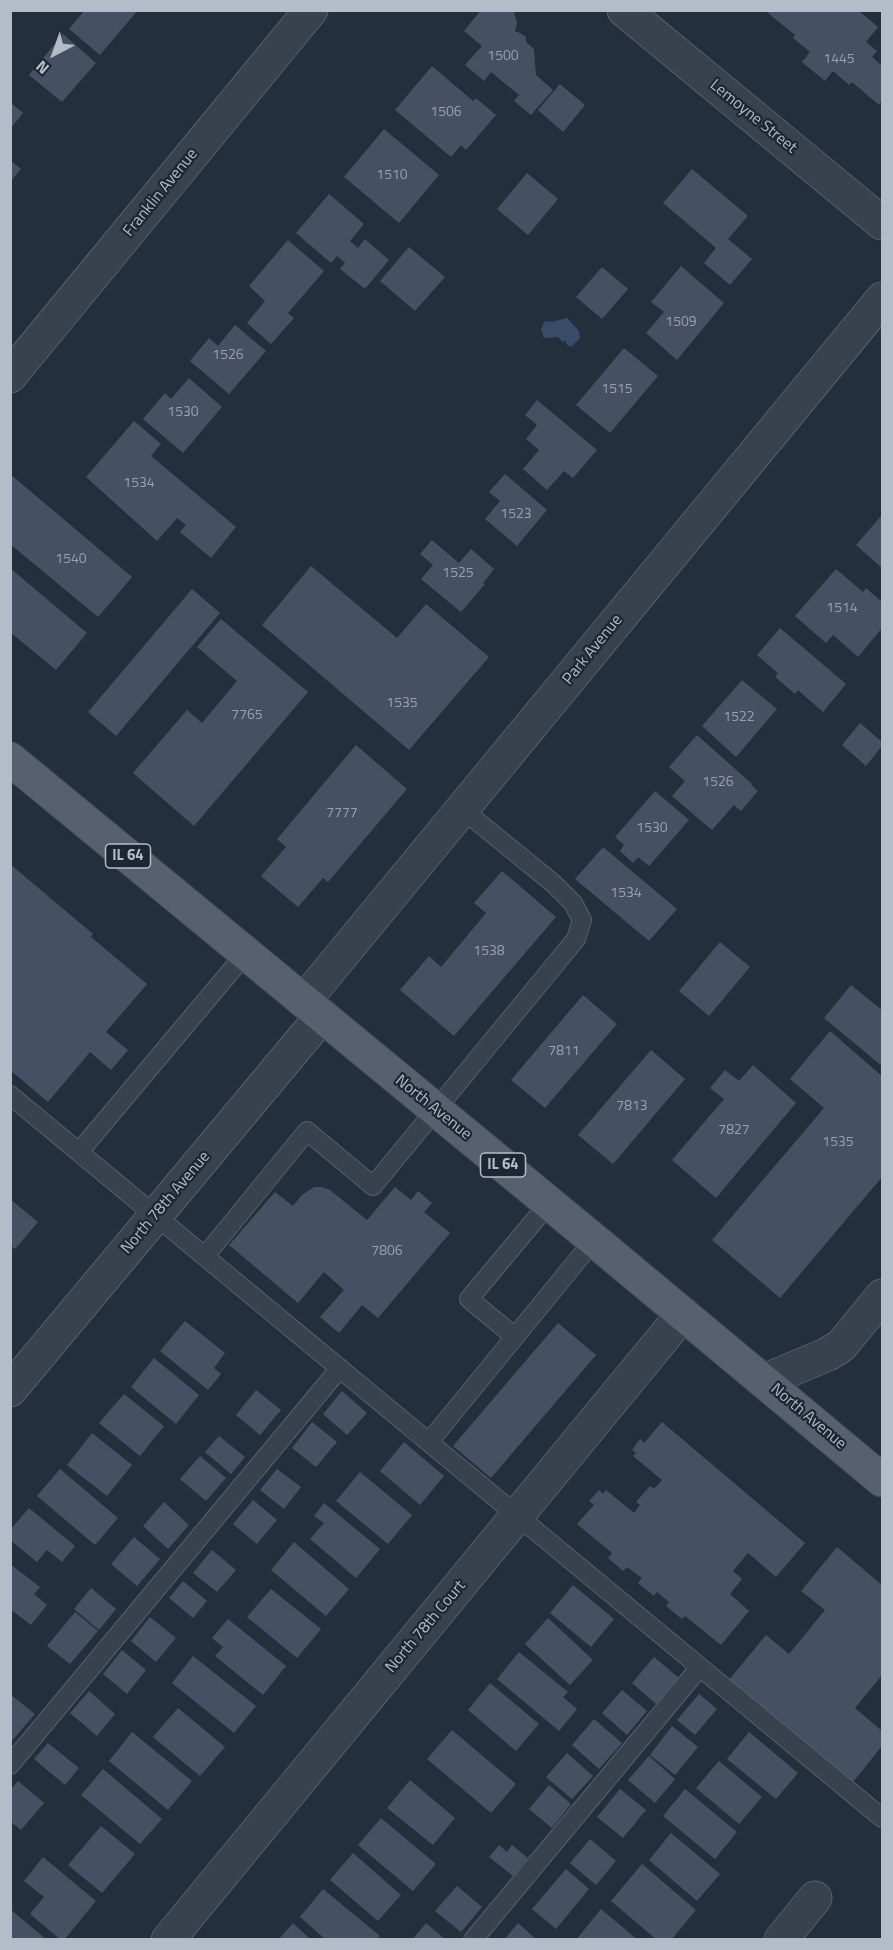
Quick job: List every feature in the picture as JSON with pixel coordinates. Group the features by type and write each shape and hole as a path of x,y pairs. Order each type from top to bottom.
{"main road":[{"name":"North Avenue","path":"10,759 882,1480"}],"street":[{"name":"Franklin Avenue","path":"10,376 311,10"},
{"name":"Lemoyne Street","path":"624,10 882,223"},
{"name":"Park Avenue","path":"313,1009 462,809 882,299"},
{"name":"North 78th Avenue","path":"10,1390 156,1216 313,1009"},
{"path":"764,1381 828,1354 841,1346 882,1296"},
{"name":"North 78th Court","path":"168,1940 684,1314"},
{"path":"781,1940 816,1898"}],"lane":[{"path":"205,1256 307,1131 374,1186 576,939 582,920 573,903 554,884 462,809"},
{"path":"80,1152 246,953"},
{"path":"10,1095 882,1818"},
{"path":"515,1337 469,1299 549,1203"},
{"path":"429,1442 594,1240"},
{"path":"10,1765 340,1368"},
{"path":"473,1940 700,1667"}],"water":[{"path":"567,318 579,331 580,338 571,347 566,344 566,340 563,342 558,337 544,338 541,329 545,321 552,322"}],"building":[{"path":"85,10 138,10 100,55 69,29"},
{"path":"481,10 513,10 517,22 515,32 526,37 526,42 534,49 536,75 553,90 531,115 514,101 519,95 491,72 484,81 465,65 482,46 464,31"},
{"path":"770,10 858,10 878,27 866,42 877,51 872,57 882,66 882,100 879,105 852,82 849,85 833,71 825,81 802,62 810,52 793,38 795,35 768,13"},
{"path":"63,34 96,63 62,102 29,75"},
{"path":"432,66 473,101 476,98 496,115 466,150 461,145 451,157 395,110"},
{"path":"560,84 585,105 563,132 538,110"},
{"path":"10,102 23,113 10,129"},
{"path":"384,129 439,175 399,223 344,177"},
{"path":"10,160 21,169 10,182"},
{"path":"692,169 748,216 728,239 752,259 730,285 704,263 716,248 663,203"},
{"path":"527,173 558,199 528,235 497,209"},
{"path":"329,194 364,224 350,241 358,248 365,239 389,260 365,289 340,269 345,263 337,256 331,263 296,233"},
{"path":"288,240 324,271 288,313 294,318 271,344 247,323 265,301 249,286"},
{"path":"409,247 445,277 415,311 380,281"},
{"path":"681,266 724,303 677,360 646,333 664,312 651,302"},
{"path":"602,267 628,289 602,319 576,297"},
{"path":"235,325 266,351 229,394 190,361 209,338 218,346"},
{"path":"624,348 658,376 610,433 576,405"},
{"path":"189,378 222,407 183,453 143,419 165,393 171,399"},
{"path":"537,400 597,450 573,478 564,471 547,490 523,469 539,450 526,439 537,425 525,415"},
{"path":"134,421 161,444 151,456 236,527 211,558 180,532 186,525 177,518 157,541 86,477"},
{"path":"10,474 132,577 98,617 10,544"},
{"path":"505,474 547,510 517,546 485,519 500,501 489,492"},
{"path":"882,515 882,568 856,545"},
{"path":"432,540 459,563 471,549 494,569 483,583 485,584 461,612 421,579 433,565 420,554"},
{"path":"311,566 397,638 426,604 489,657 409,750 262,625"},
{"path":"10,568 87,633 56,670 10,632"},
{"path":"836,569 863,592 866,588 882,602 882,628 858,657 833,635 826,643 795,616"},
{"path":"192,589 220,613 116,736 88,712"},
{"path":"221,619 308,692 194,826 133,773 187,710 202,723 237,681 197,647"},
{"path":"780,628 846,684 823,712 798,690 795,694 775,677 778,673 757,655"},
{"path":"742,680 777,709 736,757 702,726"},
{"path":"860,723 882,742 882,746 866,766 842,745"},
{"path":"697,735 758,791 741,811 734,805 712,830 672,796 685,781 669,767"},
{"path":"356,745 407,789 328,882 323,878 298,907 261,876 286,847 277,839"},
{"path":"655,791 689,820 649,866 638,857 633,863 620,851 624,845 615,837"},
{"path":"603,847 677,909 649,941 575,879"},
{"path":"10,864 93,934 91,937 147,984 106,1032 128,1050 111,1070 90,1052 48,1102 10,1070"},
{"path":"502,871 556,917 454,1036 400,990 429,956 441,967 486,913 474,903"},
{"path":"720,942 750,967 709,1016 679,991"},
{"path":"851,985 882,1010 882,1066 824,1018"},
{"path":"583,995 617,1024 545,1108 511,1080"},
{"path":"830,1031 882,1076 882,1177 780,1298 712,1240 824,1108 790,1079"},
{"path":"651,1050 685,1079 613,1164 578,1135"},
{"path":"753,1065 796,1103 716,1198 672,1160 724,1099 710,1088 725,1070 739,1081"},
{"path":"314,1187 330,1190 367,1220 395,1187 411,1200 418,1191 432,1203 424,1212 450,1233 378,1318 362,1305 339,1333 320,1317 344,1290 324,1272 298,1303 229,1245 275,1192 293,1206 302,1195"},
{"path":"10,1199 38,1222 15,1249 10,1245"},
{"path":"185,1321 225,1353 214,1368 221,1374 208,1390 160,1351"},
{"path":"558,1323 596,1355 491,1478 453,1446"},
{"path":"154,1358 199,1395 176,1424 131,1387"},
{"path":"256,1390 281,1410 260,1435 236,1415"},
{"path":"342,1391 367,1413 347,1435 323,1414"},
{"path":"124,1394 164,1426 140,1456 99,1423"},
{"path":"312,1422 337,1442 316,1467 292,1448"},
{"path":"662,1422 805,1543 776,1577 748,1553 733,1571 742,1579 730,1594 749,1611 721,1645 685,1616 682,1619 666,1606 669,1602 657,1592 654,1596 638,1583 642,1578 627,1567 623,1571 608,1558 612,1553 577,1524 594,1505 589,1501 599,1490 603,1494 606,1490 634,1513 640,1505 636,1502 650,1486 654,1489 662,1480 633,1456 636,1453 632,1450 640,1439 644,1443"},
{"path":"92,1433 132,1465 107,1496 67,1465"},
{"path":"219,1436 245,1457 231,1474 205,1452"},
{"path":"404,1442 444,1476 420,1505 380,1471"},
{"path":"200,1456 226,1478 206,1501 180,1479"},
{"path":"60,1469 118,1518 95,1545 37,1496"},
{"path":"277,1469 301,1487 284,1509 260,1490"},
{"path":"360,1472 412,1515 388,1544 336,1501"},
{"path":"253,1500 277,1520 257,1544 233,1524"},
{"path":"164,1502 189,1525 168,1549 143,1526"},
{"path":"324,1503 380,1549 356,1578 310,1539 324,1523 314,1516"},
{"path":"29,1508 75,1546 62,1562 47,1550 37,1562 10,1540 10,1530"},
{"path":"134,1537 160,1559 137,1586 111,1564"},
{"path":"294,1542 349,1589 326,1616 271,1570"},
{"path":"837,1547 882,1585 882,1675 855,1708 882,1731 882,1746 853,1782 729,1680 766,1635 789,1654 825,1610 801,1591"},
{"path":"212,1550 236,1570 217,1592 193,1573"},
{"path":"10,1564 40,1587 34,1594 47,1605 31,1625 10,1609"},
{"path":"183,1581 207,1601 193,1618 169,1598"},
{"path":"573,1585 614,1619 591,1647 550,1613"},
{"path":"91,1588 116,1609 99,1630 74,1609"},
{"path":"271,1589 321,1629 297,1658 247,1617"},
{"path":"75,1612 98,1631 70,1664 47,1646"},
{"path":"150,1617 176,1638 156,1662 131,1641"},
{"path":"548,1618 593,1660 570,1685 525,1644"},
{"path":"228,1619 286,1666 263,1695 215,1656 223,1647 212,1638"},
{"path":"122,1650 146,1670 127,1694 103,1674"},
{"path":"519,1652 568,1692 563,1697 577,1709 559,1731 497,1679"},
{"path":"193,1656 256,1706 234,1733 172,1683"},
{"path":"654,1657 679,1678 656,1704 632,1683"},
{"path":"490,1683 539,1724 516,1751 468,1710"},
{"path":"622,1690 647,1711 627,1735 602,1713"},
{"path":"89,1691 115,1714 97,1736 70,1713"},
{"path":"10,1694 35,1714 10,1743"},
{"path":"699,1694 717,1709 695,1735 677,1720"},
{"path":"178,1708 225,1747 200,1776 153,1737"},
{"path":"594,1719 622,1743 599,1769 572,1745"},
{"path":"672,1726 698,1747 675,1775 650,1755"},
{"path":"452,1730 516,1784 491,1813 427,1759"},
{"path":"132,1732 192,1781 168,1810 109,1761"},
{"path":"749,1732 798,1773 776,1799 727,1759"},
{"path":"48,1743 79,1768 65,1785 34,1759"},
{"path":"567,1753 593,1776 572,1799 546,1777"},
{"path":"649,1756 675,1779 655,1803 628,1780"},
{"path":"719,1761 762,1797 739,1824 696,1788"},
{"path":"103,1769 162,1819 140,1844 81,1795"},
{"path":"410,1780 455,1818 433,1845 387,1808"},
{"path":"18,1781 44,1803 21,1830 10,1821 10,1790"},
{"path":"549,1785 571,1804 552,1828 529,1809"},
{"path":"620,1789 646,1810 623,1838 597,1817"},
{"path":"685,1789 737,1832 715,1859 663,1816"},
{"path":"381,1818 436,1864 413,1891 358,1845"},
{"path":"101,1826 135,1854 102,1893 68,1865"},
{"path":"671,1833 720,1874 697,1901 649,1860"},
{"path":"590,1839 616,1861 596,1885 570,1863"},
{"path":"499,1845 507,1852 512,1845 528,1858 513,1876 489,1857"},
{"path":"353,1853 401,1895 378,1921 330,1880"},
{"path":"43,1857 96,1901 64,1940 61,1940 30,1914 44,1897 24,1881"},
{"path":"642,1864 696,1910 671,1940 657,1940 611,1901"},
{"path":"566,1869 589,1889 556,1929 532,1909"},
{"path":"457,1886 482,1907 461,1932 435,1911"},
{"path":"323,1889 380,1936 377,1940 326,1940 300,1917"},
{"path":"10,1909 47,1940 10,1940"},
{"path":"601,1909 638,1940 576,1940"},
{"path":"293,1923 311,1940 278,1940"},
{"path":"426,1923 446,1940 412,1940"},
{"path":"518,1923 537,1940 504,1940"}]}
